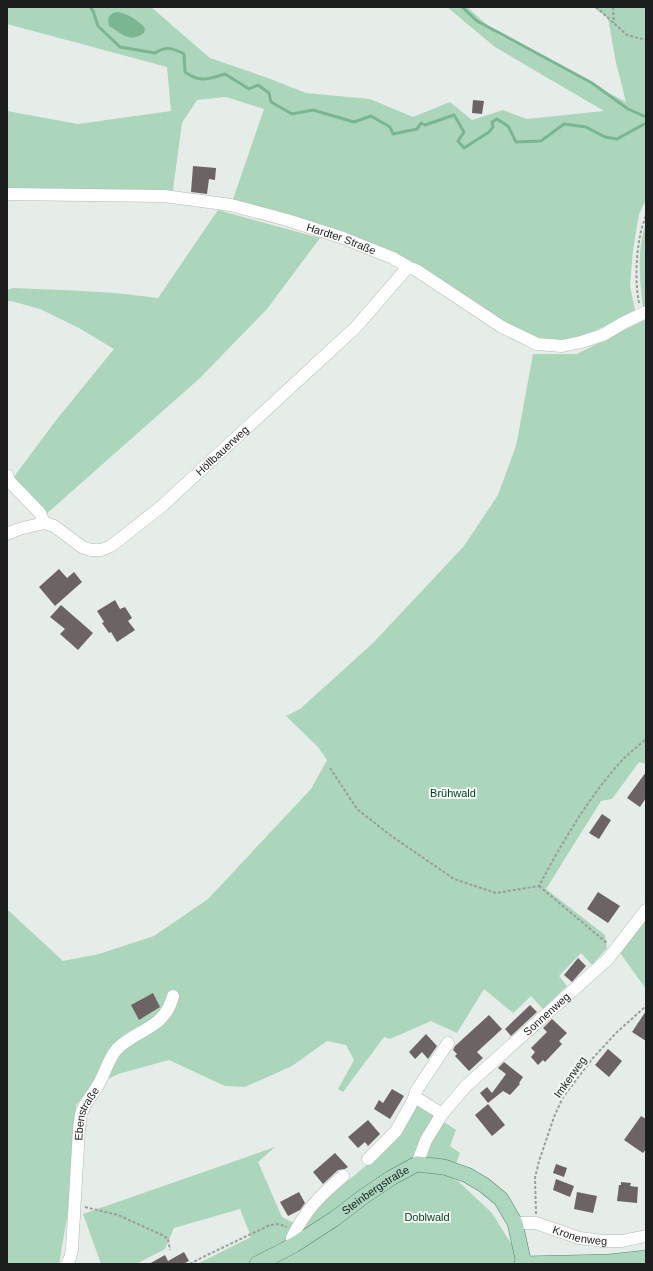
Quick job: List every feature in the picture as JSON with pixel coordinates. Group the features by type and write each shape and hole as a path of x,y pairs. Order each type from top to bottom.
{"main road":[{"name":"Steinbergstraße","path":"258,1264 294,1239 334,1218 391,1178 417,1164 444,1167 467,1175 484,1185 501,1199 515,1223 523,1264"},
{"path":"523,1264 609,1262 646,1258"}],"street":[{"name":"Hardter Straße","path":"7,194 164,196 231,205 287,220 343,238 392,258 416,270 502,327 537,344 562,346 581,342 603,335 644,313"},
{"name":"Höllbauerweg","path":"44,523 54,526 82,547 91,550 101,550 111,546 162,506 356,326 408,267"},
{"path":"7,475 10,482 40,512 44,523 19,529 7,534"},
{"name":"Sonnenweg","path":"417,1164 426,1140 442,1114 466,1086 608,959 646,910"},
{"name":"Ebenstraße","path":"67,1264 72,1249 79,1129 82,1112 98,1086 113,1054 122,1045 161,1020 171,1006 173,996"},
{"path":"368,1159 396,1131 414,1099 416,1091 448,1043"},
{"path":"414,1099 418,1099 442,1114"},
{"path":"294,1239 306,1212 320,1196 343,1176"},
{"name":"Kronenweg","path":"515,1223 536,1223 579,1238 603,1241 622,1241 646,1236"}],"path":[{"path":"596,7 627,35 646,40"},
{"path":"613,7 614,24"},
{"path":"644,313 637,294 636,269 640,236 646,215"},
{"path":"539,886 584,810 617,766 646,739"},
{"path":"330,768 357,809 390,835 454,879 496,893 539,886 615,949"},
{"name":"Imkerweg","path":"536,1223 535,1178 539,1161 554,1117 563,1097 592,1058 616,1033 646,1006"},
{"path":"74,1206 88,1207 118,1215 143,1225 162,1235 168,1240 170,1250"},
{"path":"190,1264 270,1225 284,1225 294,1239"}],"green space":[{"path":"7,7 151,7 210,58 306,93 370,99 413,117 450,102 472,120 503,110 527,119 604,111 495,47 447,7 467,7 497,34 626,102 616,63 608,18 593,7 646,7 646,200 639,214 633,250 630,286 635,310 595,331 561,342 552,342 528,336 396,256 232,202 264,109 226,97 197,100 182,123 172,197 7,192 7,111 78,124 171,111 167,67 7,24"},
{"path":"218,210 320,238 267,309 200,378 44,516 10,482 57,419 114,349 79,328 40,309 7,301 7,290 13,288 86,291 158,298"},
{"path":"646,222 646,306 643,307 640,254"},
{"name":"Brühwald","path":"646,319 646,764 639,762 612,799 601,801 546,889 605,935 607,948 592,965 581,953 559,976 567,986 543,1009 531,996 513,1013 484,989 457,1033 431,1021 390,1039 384,1037 343,1092 338,1089 354,1060 346,1045 327,1041 292,1066 245,1087 225,1086 169,1060 118,1074 94,1086 76,1105 74,1177 59,1264 7,1264 7,911 9,911 63,961 99,954 154,936 208,899 311,789 327,760 318,747 286,716 300,709 373,643 464,546 498,495 516,446 533,354 577,354"},
{"path":"646,905 646,989 618,950"},
{"path":"420,1105 436,1116 423,1134 410,1163 276,1249 249,1264 197,1264 251,1237 240,1209 174,1228 165,1249 136,1264 101,1264 83,1214 275,1147 258,1162 282,1217 294,1223 320,1204 368,1164 413,1107"},
{"path":"441,1120 456,1130 450,1146 460,1153 456,1164 427,1157 424,1153"},
{"name":"Doblwald","path":"417,1169 442,1172 459,1182 492,1213 524,1264 262,1264"}],"shaded area":[{"path":"118,12 139,22 145,28 144,33 139,36 130,37 109,26 109,16"}],"building":[{"path":"473,100 484,101 482,114 472,113"},
{"path":"193,166 216,168 215,180 209,179 207,194 191,192"},
{"path":"59,569 67,578 74,572 82,582 55,606 39,587"},
{"path":"115,600 120,609 125,607 132,618 128,621 135,630 117,642 111,632 109,633 102,623 104,622 97,611"},
{"path":"61,605 93,633 78,650 60,634 65,629 50,617"},
{"path":"646,772 646,798 640,807 627,798"},
{"path":"602,814 611,820 599,839 589,833"},
{"path":"598,892 620,906 608,923 587,909"},
{"path":"578,958 586,966 572,982 564,975"},
{"path":"153,993 160,1007 139,1020 131,1005"},
{"path":"530,1005 537,1012 511,1036 505,1029"},
{"path":"646,1011 646,1041 632,1032"},
{"path":"489,1015 502,1029 477,1052 483,1058 469,1071 455,1056 457,1054 453,1050 455,1046"},
{"path":"552,1019 567,1033 559,1041 562,1044 545,1062 543,1060 538,1065 531,1057 535,1052 531,1048 547,1032 543,1028"},
{"path":"426,1034 437,1046 428,1059 422,1052 415,1059 409,1052"},
{"path":"608,1049 622,1061 609,1077 595,1065"},
{"path":"504,1062 523,1077 519,1083 520,1084 510,1095 503,1091 488,1103 480,1093 487,1087 492,1093 506,1074 498,1068"},
{"path":"392,1089 404,1096 390,1119 374,1109 379,1100 383,1103"},
{"path":"488,1104 505,1125 492,1136 475,1115"},
{"path":"641,1116 646,1119 646,1149 643,1153 624,1140"},
{"path":"368,1120 380,1134 368,1146 365,1142 358,1148 348,1137"},
{"path":"335,1153 348,1167 338,1170 323,1184 313,1172"},
{"path":"556,1164 567,1168 564,1177 553,1173"},
{"path":"556,1179 574,1186 570,1197 553,1190"},
{"path":"621,1182 631,1183 630,1186 638,1187 637,1203 617,1201 619,1185 621,1185"},
{"path":"299,1192 305,1203 300,1210 288,1216 280,1202"},
{"path":"577,1192 597,1196 593,1213 574,1209"},
{"path":"184,1252 189,1261 183,1264 149,1264 165,1255 168,1261"}],"waterway":[{"path":"90,7 93,11 98,26 120,47 155,53 163,49 176,50 184,54 185,72 195,78 204,79 225,74 249,89 258,85 269,93 271,102 292,114 313,110 354,122 371,116 390,127 393,134 417,129 421,123 425,125 454,115 464,132 458,141 464,148 489,132 493,127 492,122 497,119 508,126 516,142 541,141 564,124 586,127 605,137 617,139 646,123"},
{"path":"462,7 477,21 592,83 628,109 646,117"}]}
